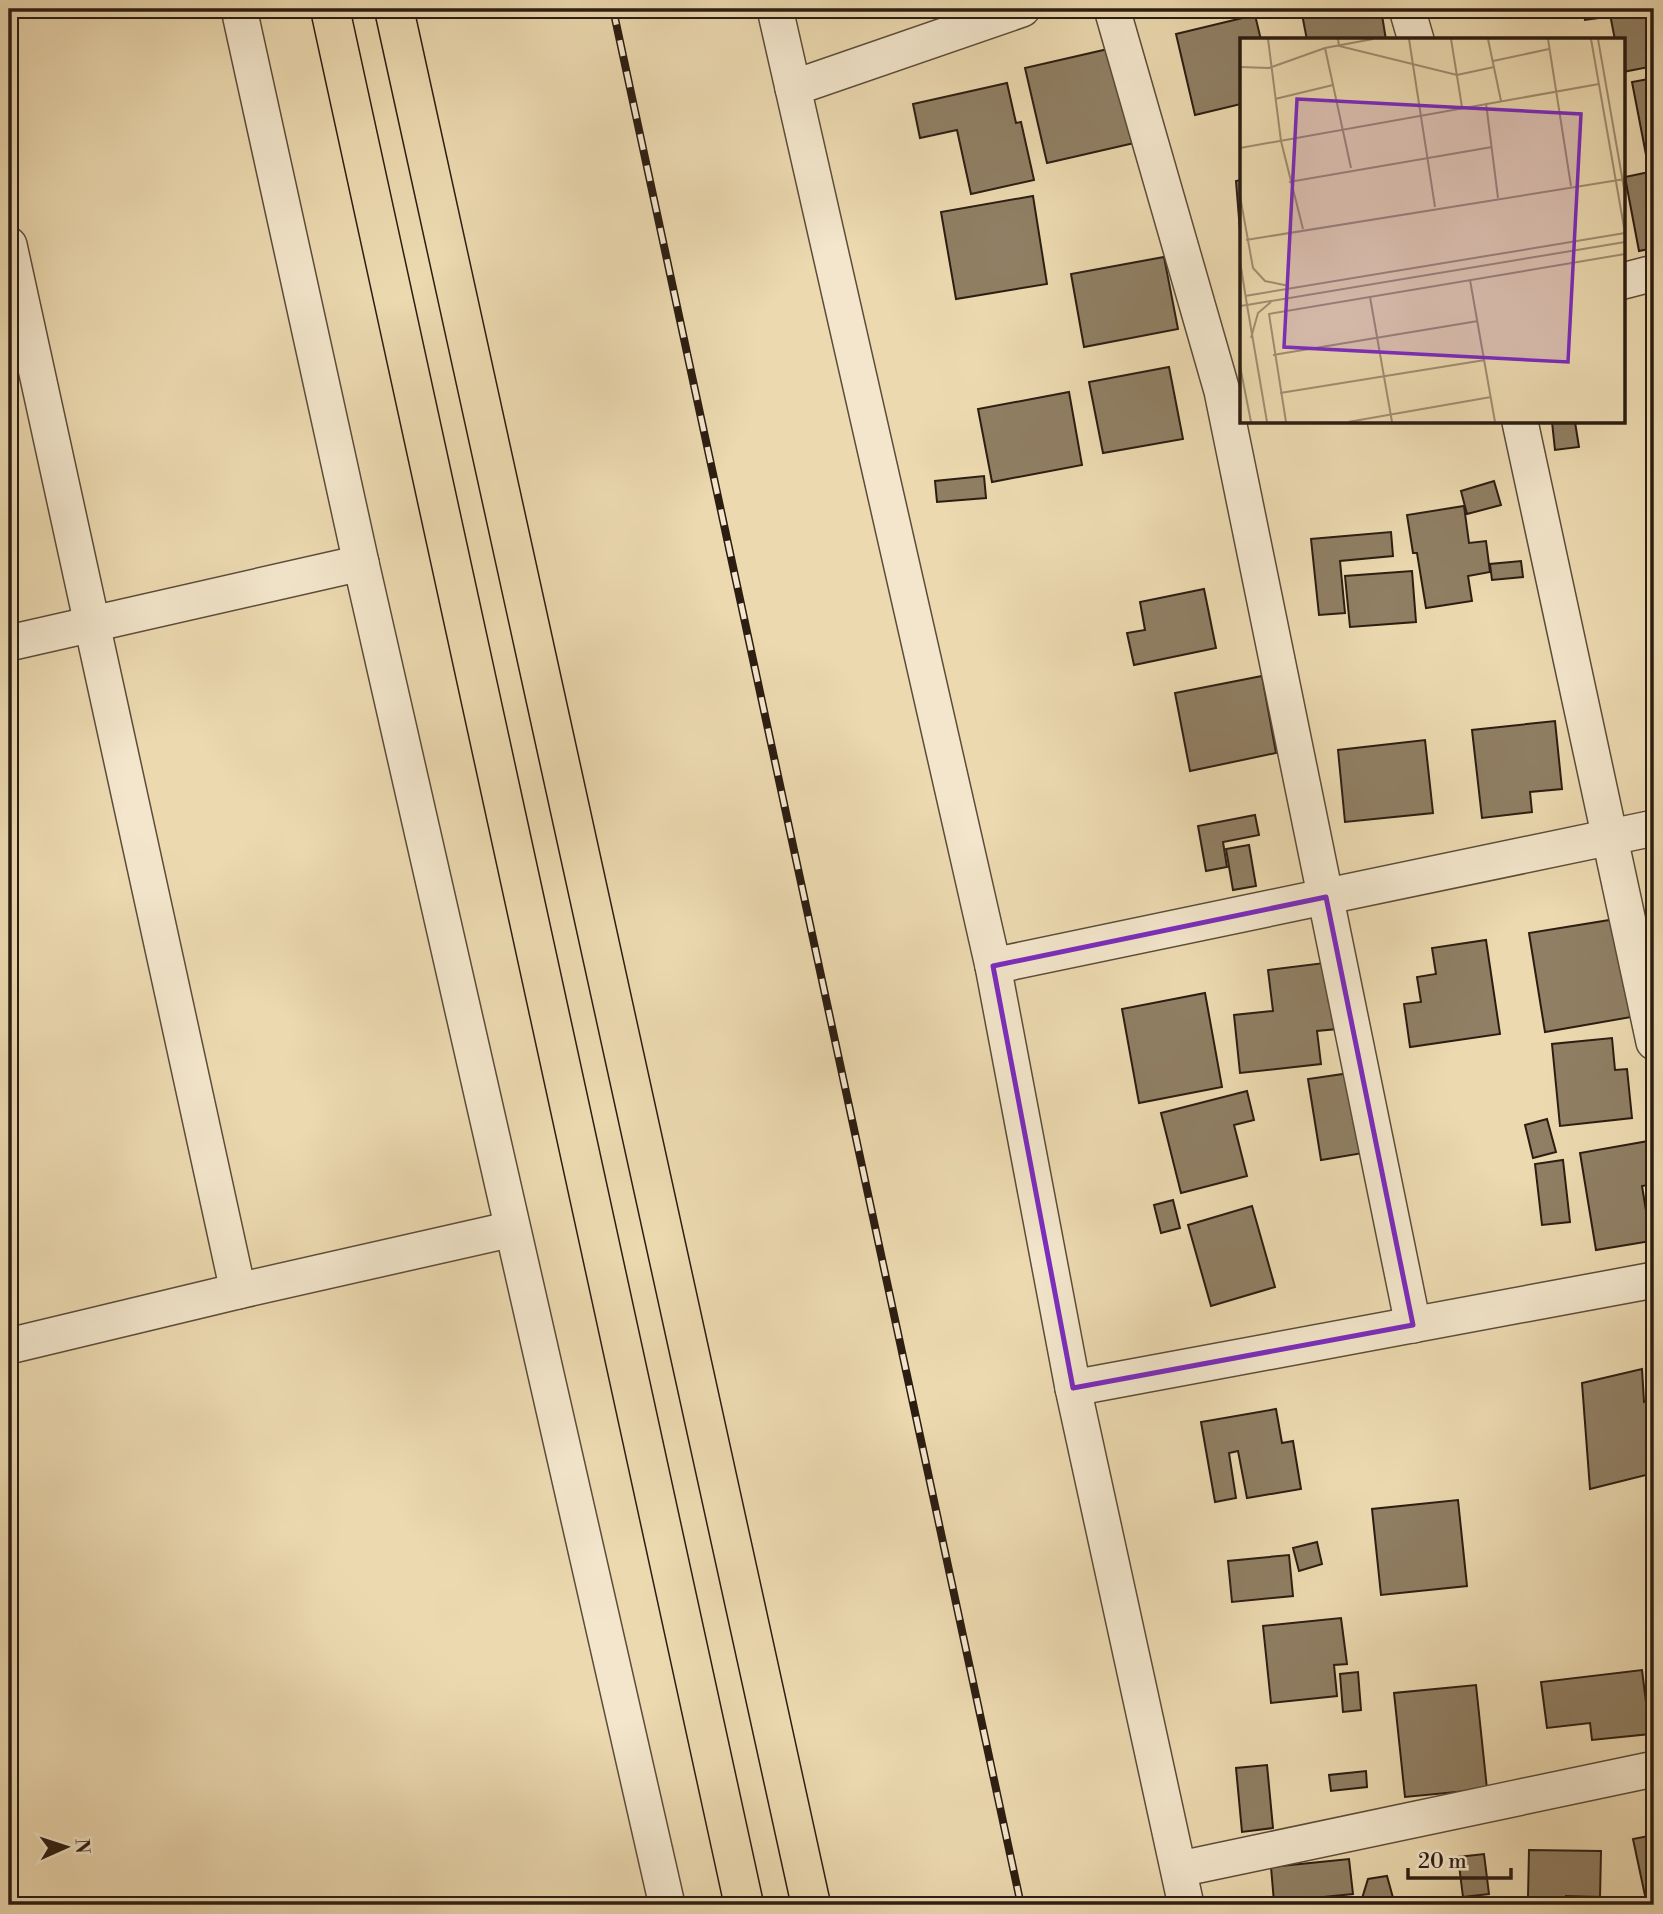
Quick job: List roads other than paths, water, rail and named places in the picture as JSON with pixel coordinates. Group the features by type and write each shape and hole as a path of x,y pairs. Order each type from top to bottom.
{"main road":[{"path":"330,9 744,1905"},
{"path":"394,9 811,1905"}],"street":[{"path":"239,9 360,563 667,1905"},
{"path":"775,9 993,966 1073,1388 1186,1905"},
{"path":"793,88 1022,9"},
{"path":"1112,9 1232,388 1326,897 1413,1325"},
{"path":"1407,9 1415,38"},
{"path":"9,245 238,1291"},
{"path":"1624,281 1654,273"},
{"path":"1520,424 1654,1042"},
{"path":"9,643 360,563"},
{"path":"993,966 1654,828"},
{"path":"9,1346 512,1229"},
{"path":"1073,1388 1654,1280"},
{"path":"1180,1869 1654,1769"}],"railway":[{"path":"613,9 1021,1905"}]}
